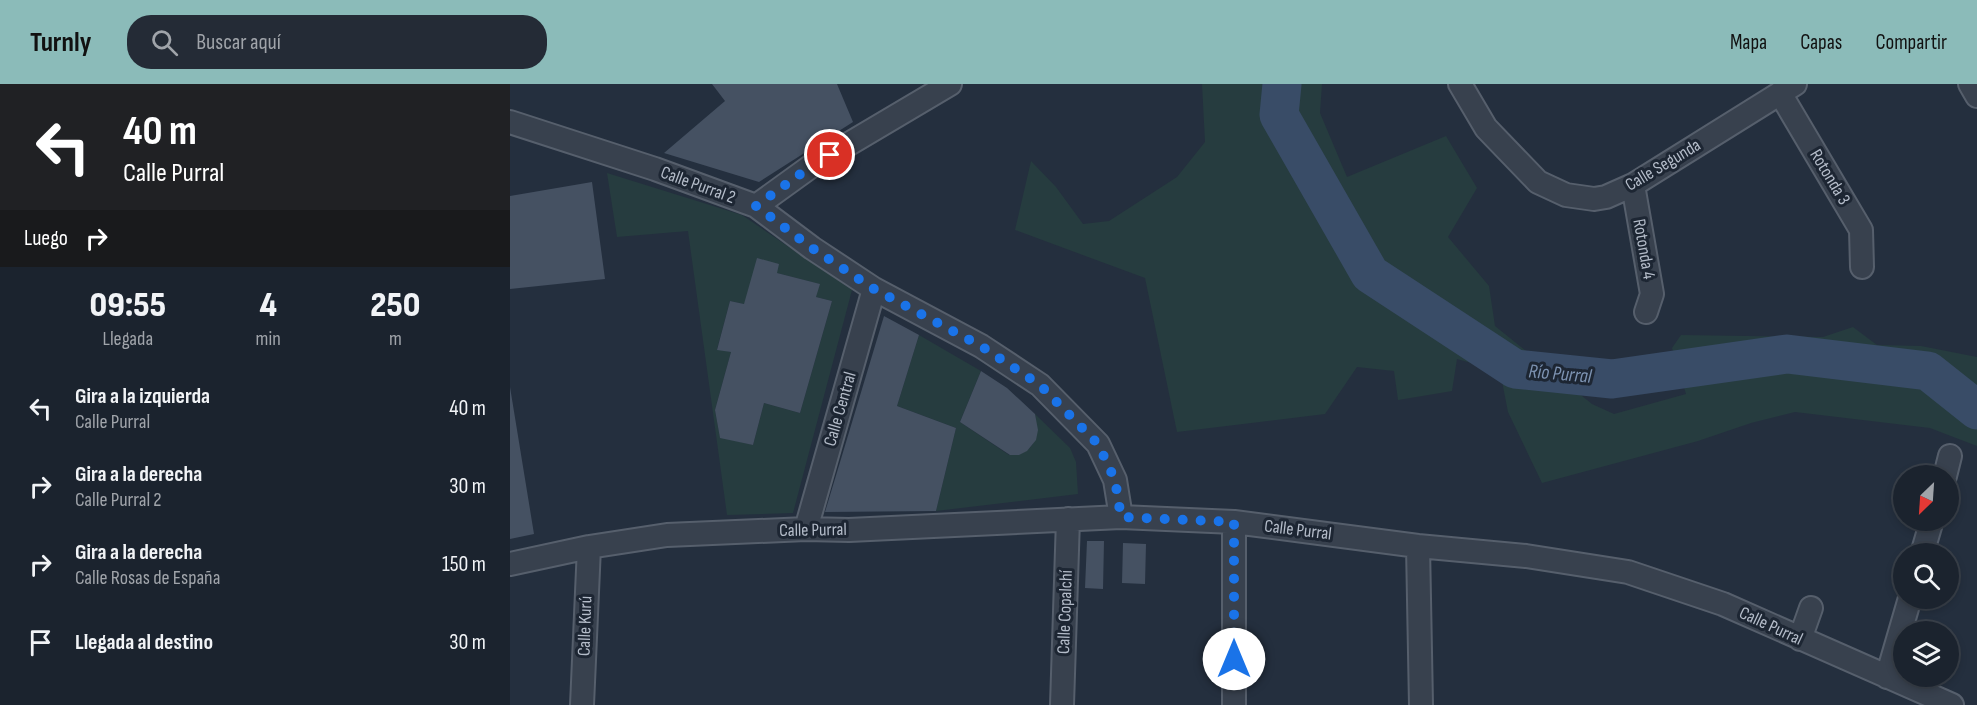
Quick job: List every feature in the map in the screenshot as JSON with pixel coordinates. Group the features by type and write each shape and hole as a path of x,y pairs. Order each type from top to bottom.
{"street":[{"name":"Calle Segunda","path":"1460,84 1486,128 1538,182 1566,195 1594,199 1606,197 1633,185 1787,89"},
{"path":"1970,84 1977,96"},
{"path":"756,206 810,167 936,87"},
{"name":"Rotonda 3","path":"1787,89 1861,230 1862,267"},
{"name":"Calle Purral 2","path":"510,122 655,169 756,206 812,248 874,289 981,346 1040,385 1098,444 1115,480 1121,517"},
{"name":"Rotonda 4","path":"1633,185 1652,294 1646,312"},
{"name":"Calle Central","path":"806,529 874,289"},
{"name":"Calle Purral","path":"510,564 589,547 667,535 806,529 849,530 1121,517 1234,522 1418,546 1526,556 1628,572 1724,604 1952,705"},
{"name":"Calle Copalchí","path":"1062,705 1068,519"},
{"path":"1234,522 1234,705"},
{"path":"1418,546 1421,705"},
{"name":"Calle Kurú","path":"582,705 589,547"},
{"path":"1800,639 1811,608"},
{"path":"1887,677 1907,609"}],"green space":[{"path":"1202,84 1322,84 1320,113 1347,177 1446,136 1477,188 1448,237 1489,286 1495,326 1592,404 1614,414 1686,394 1672,348 1681,335 1823,337 1853,327 1877,345 1921,346 1977,357 1977,446 1930,428 1795,412 1542,483 1508,412 1500,371 1457,359 1452,391 1398,400 1394,371 1357,367 1325,414 1177,432 1145,278 1015,230 1031,161 1056,187 1083,224 1109,221 1177,177 1205,142"},
{"path":"607,173 742,215 852,290 793,513 727,515 688,231 617,237","holes":["777,273 819,284 816,297 832,301 800,413 764,403 753,445 720,437 715,410 731,352 717,349 730,301 744,304"]},
{"path":"919,335 981,371 960,422 1009,455 1025,451 1034,442 1035,414 1070,448 1076,462 1078,494 936,511 956,428 897,406"}],"building":[{"path":"712,84 837,84 853,122 759,182 664,153 725,101"},
{"path":"592,182 605,279 510,289 510,196"},
{"path":"757,258 779,264 777,273 820,284 816,297 832,301 800,413 764,403 753,445 720,438 715,410 731,352 717,350 730,301 744,304"},
{"path":"884,316 919,335 897,406 956,428 936,511 825,512"},
{"path":"981,371 1007,388 1035,414 1038,430 1036,440 1027,451 1019,455 1010,455 960,422"},
{"path":"510,387 534,534 510,539"},
{"path":"1087,541 1104,541 1103,589 1085,588"},
{"path":"1123,543 1146,544 1145,584 1122,583"}],"waterway":[{"name":"Río Purral","path":"1282,84 1279,115 1370,274 1515,369 1612,379 1787,354 1928,371 1977,410"}],"route":[{"path":"830,155 756,206 812,248 874,289 981,346 1040,385 1098,444 1115,480 1121,517 1234,522 1234,659"}]}
